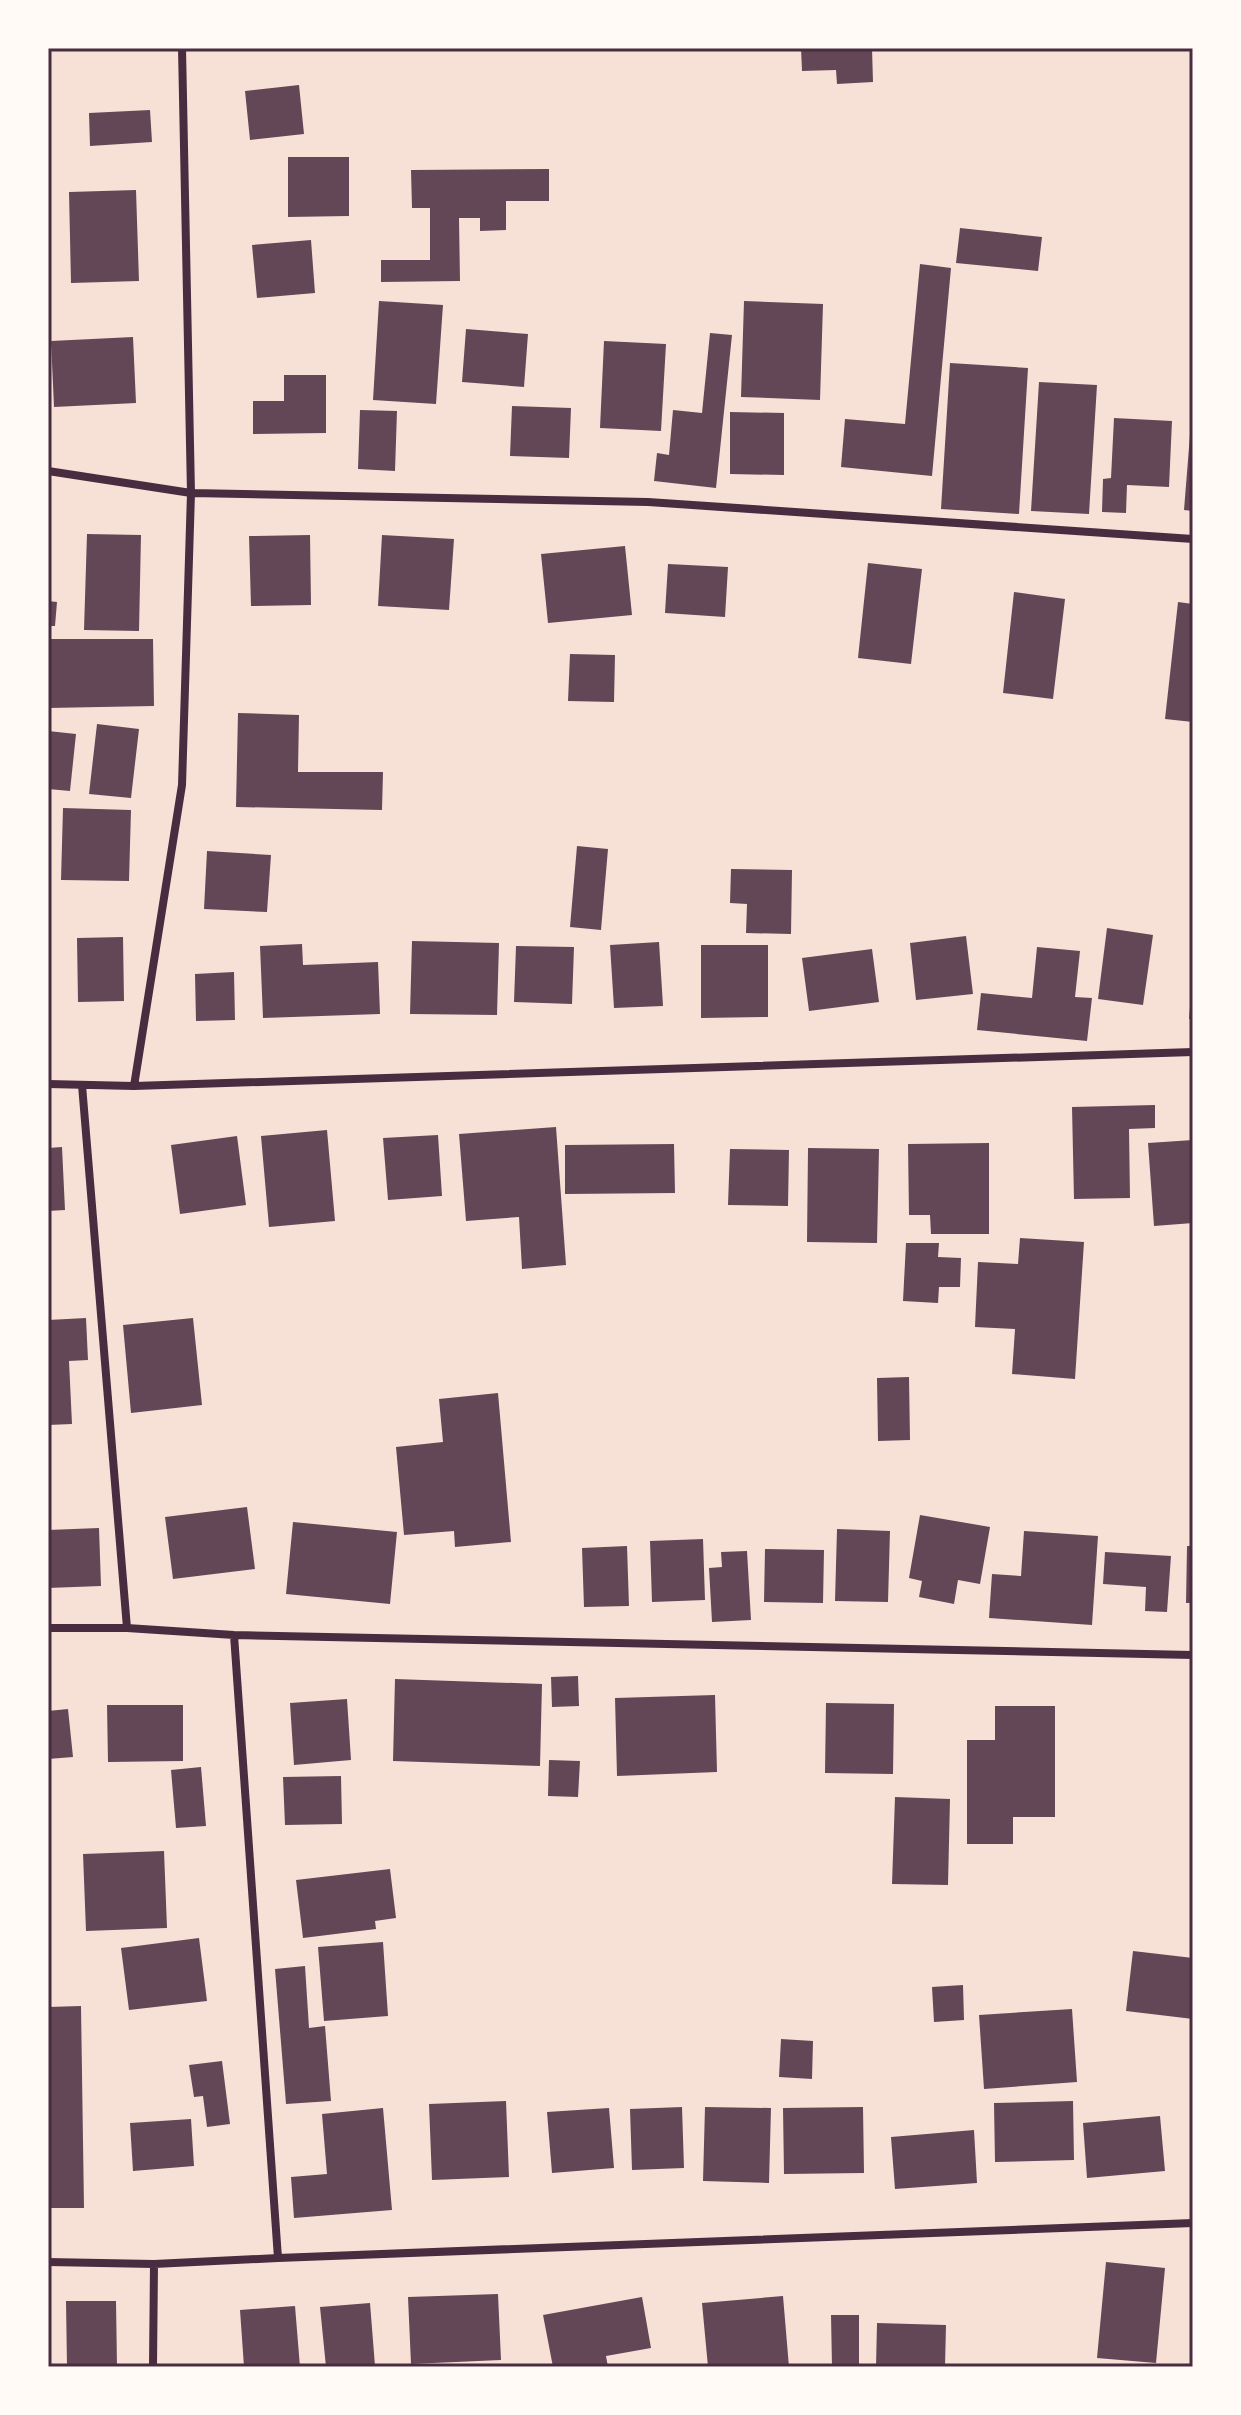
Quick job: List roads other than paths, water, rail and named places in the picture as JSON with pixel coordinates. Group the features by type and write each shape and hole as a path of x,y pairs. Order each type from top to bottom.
{"street":[{"path":"134,1086 182,785 191,493 182,48"},
{"path":"48,471 191,493 648,502 1193,539"},
{"path":"48,1084 134,1086 1193,1052"},
{"path":"82,1085 127,1628"},
{"path":"48,1628 127,1628 234,1635 1193,1655"},
{"path":"234,1635 278,2258"},
{"path":"48,2262 154,2264 1193,2223"},
{"path":"153,2367 154,2264"}]}
